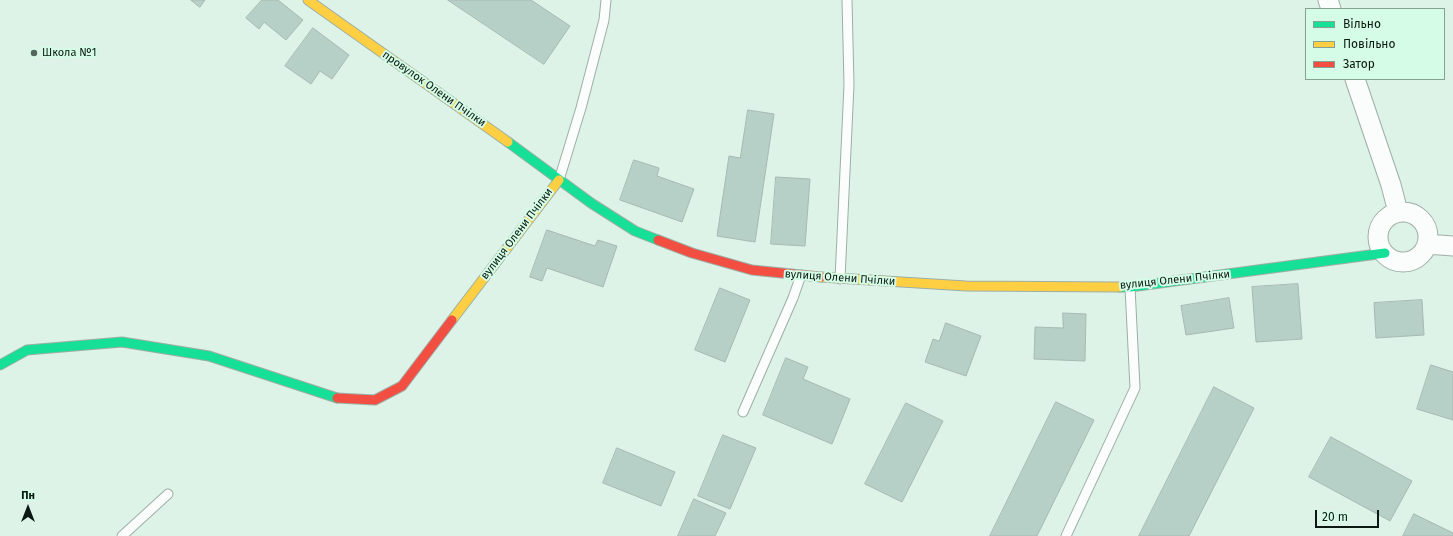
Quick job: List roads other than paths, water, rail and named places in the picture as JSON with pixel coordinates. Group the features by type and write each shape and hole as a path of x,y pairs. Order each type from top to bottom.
{"street":[{"name":"провулок Олени Пчілки","path":"308,0 484,124 559,180"},
{"path":"1355,80 1391,185 1398,212"},
{"name":"вулиця Олени Пчілки","path":"0,365 27,350 122,342 209,356 336,398 375,400 402,386 559,180 591,203 636,231 692,254 752,270 840,279 966,286 1130,287 1385,254"},
{"path":"1398,212 1406,212 1415,214 1422,219 1429,235 1427,244 1424,251 1417,257 1409,261 1396,260 1385,254 1378,238 1383,222 1398,212"},
{"path":"1427,244 1453,246"}],"lane":[{"path":"559,180 581,108 604,20 606,0"},
{"path":"840,279 849,85 847,0"},
{"path":"743,412 793,298 801,275"},
{"path":"1066,536 1135,388 1130,287"},
{"path":"122,536 168,494"}],"place":[{"name":"Школа №1","path":"34,53"}]}
